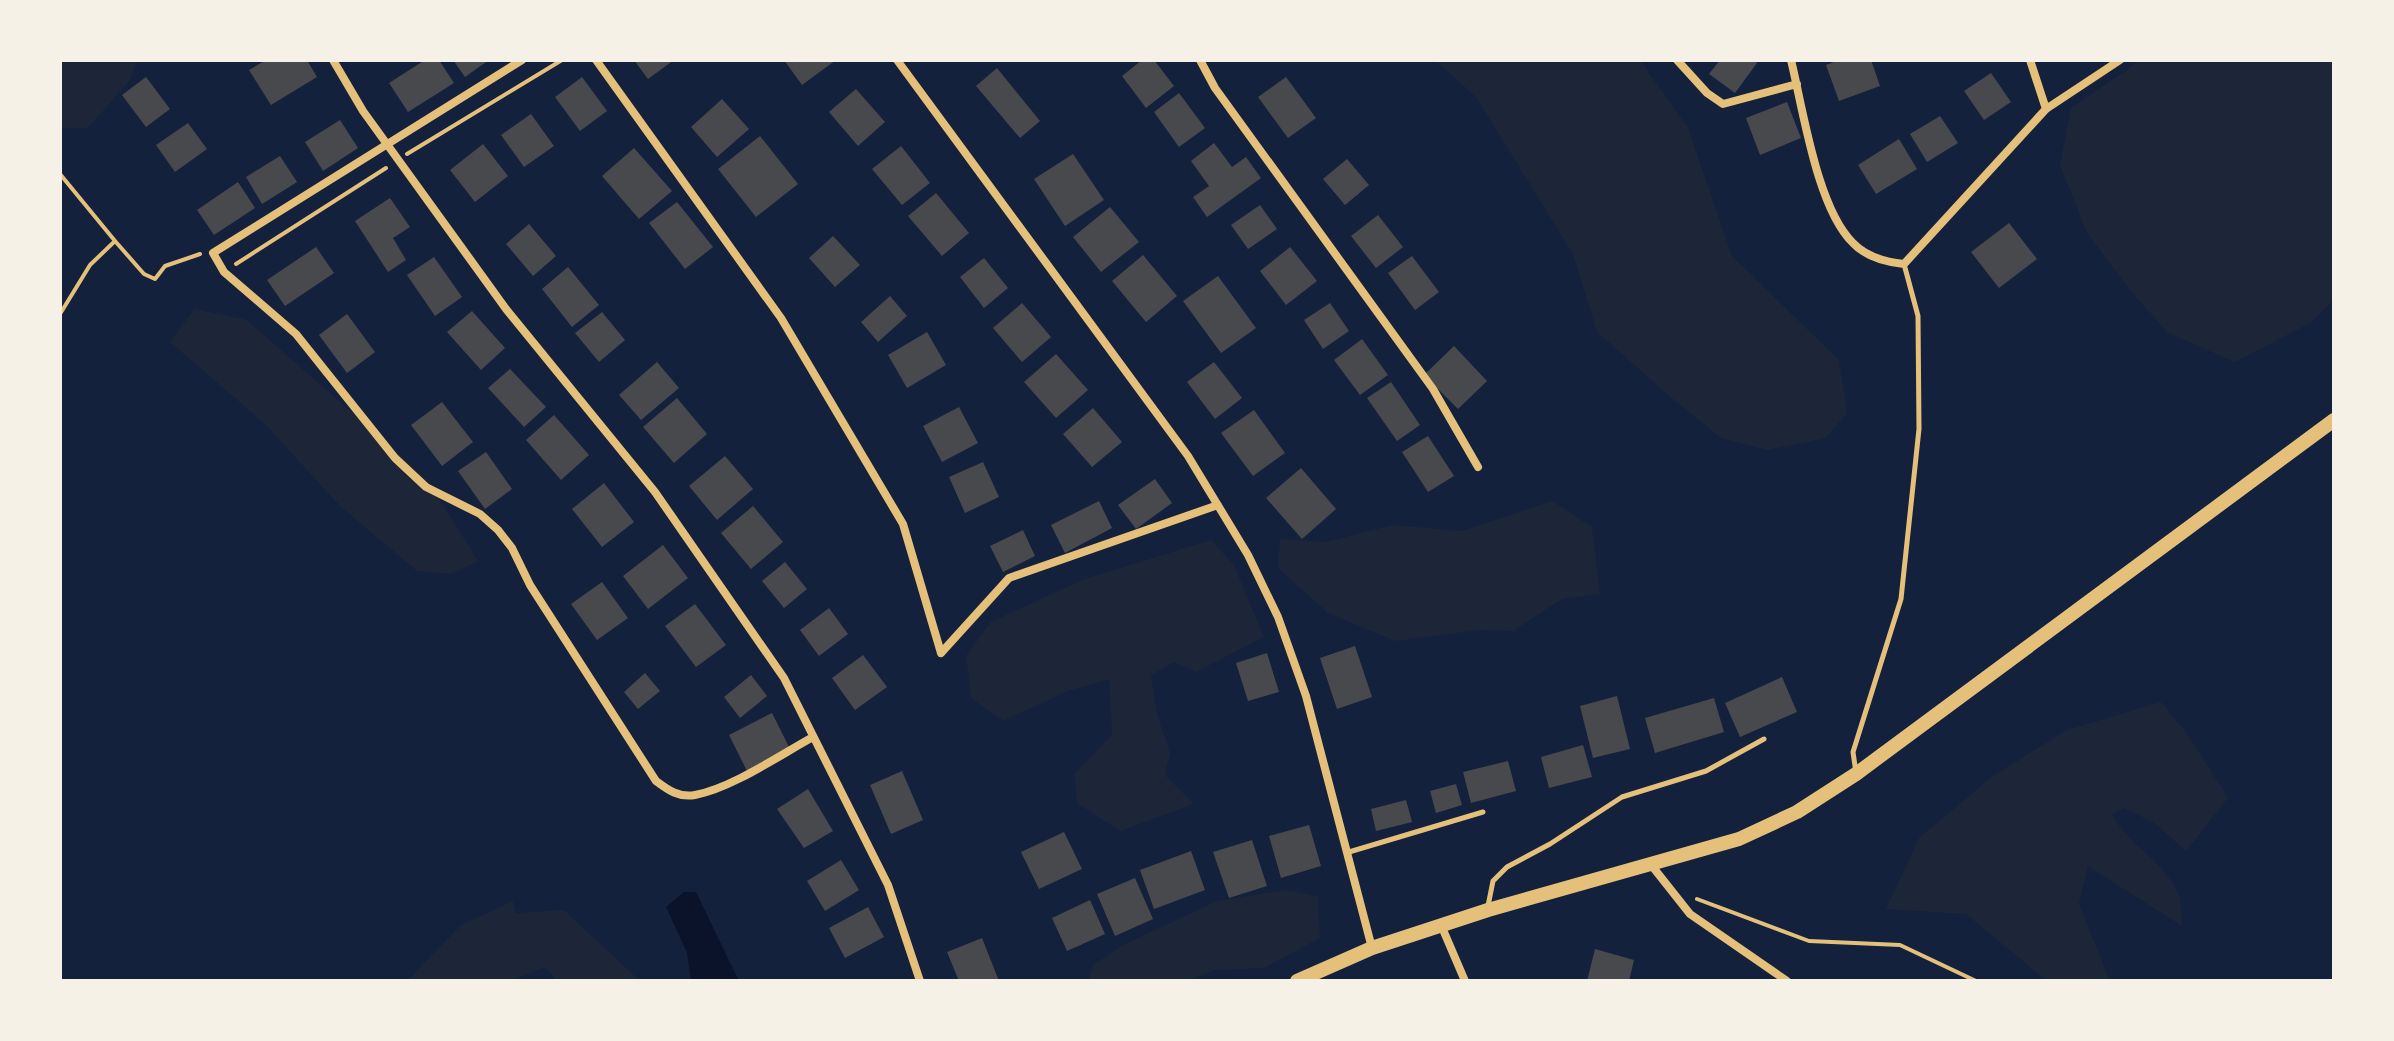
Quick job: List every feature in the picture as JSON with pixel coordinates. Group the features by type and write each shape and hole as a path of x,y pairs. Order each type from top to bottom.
{"main road":[{"path":"1297,981 1372,948 1488,910 1739,839 1797,812 1856,774 2334,420"}],"street":[{"path":"333,60 387,144 506,309 655,492 784,678 888,885 920,981"},
{"path":"522,60 213,253 224,272 296,334 395,458 426,487 480,514 498,530 656,781 672,793 694,795 725,784 813,737"},
{"path":"596,60 781,318 903,524 941,653 1009,578 1218,505"},
{"path":"897,60 1188,456 1248,555 1278,617 1306,696 1372,948"},
{"path":"1200,60 1215,88 1433,389 1478,467"},
{"path":"1677,60 1723,104 1797,84"},
{"path":"1791,60 1816,166 1836,217 1852,243 1882,262 1904,264 2046,109 2120,60"},
{"path":"2030,60 2046,109"},
{"path":"1652,866 1690,914 1787,981"},
{"path":"1441,925 1465,981"}],"lane":[{"path":"1856,774 1853,752 1901,599 1919,429 1918,316 1904,264"},
{"path":"1488,910 1493,881 1507,867 1550,844 1622,797 1706,771 1764,739"},
{"path":"1349,852 1483,812"}],"path":[{"path":"60,174 144,274 155,279 165,266 187,256 213,253"},
{"path":"60,314 90,265 115,241"},
{"path":"1672,891 1759,920 1809,941 1900,945 1976,981"}],"shaded area":[{"path":"60,60 137,60 130,80 88,128 60,128"},
{"path":"1435,60 1640,60 1688,128 1732,256 1839,360 1847,413 1826,438 1767,450 1721,438 1597,332 1573,254 1476,97"},
{"path":"2141,60 2334,60 2334,299 2312,322 2235,362 2168,333 2130,290 2087,233 2060,165 2071,108"},
{"path":"194,309 247,320 364,423 428,481 478,561 451,574 417,571 340,506 265,424 170,342"},
{"path":"1552,501 1592,527 1600,594 1562,599 1513,631 1479,630 1396,641 1328,613 1278,568 1280,539 1326,542 1392,525 1462,531"},
{"path":"1211,540 1234,565 1264,637 1196,672 1173,662 1151,676 1157,714 1170,753 1165,775 1194,804 1120,831 1077,803 1075,773 1112,735 1109,679 1068,691 1003,721 971,698 966,656 991,622 1082,580"},
{"path":"2161,702 2188,735 2228,798 2186,851 2153,822 2123,808 2112,814 2127,835 2172,881 2181,905 2182,926 2088,866 2079,904 2110,981 2047,981 1966,914 1886,909 1919,838 1993,776 2067,730"},
{"path":"1285,890 1318,896 1320,938 1264,968 1215,970 1187,981 1088,981 1093,965 1125,944 1217,901"},
{"path":"684,892 696,892 739,981 691,981 687,953 666,907"},
{"path":"513,901 516,913 564,910 640,981 557,981 545,967 510,981 407,981 461,925"}],"building":[{"path":"266,60 307,60 317,77 271,105 249,70"},
{"path":"425,60 439,60 454,83 408,112 389,83"},
{"path":"453,60 489,60 465,77"},
{"path":"634,60 674,60 648,79"},
{"path":"784,60 836,60 802,85"},
{"path":"1142,60 1154,60 1174,86 1146,108 1122,76"},
{"path":"1720,60 1753,60 1757,63 1735,93 1709,74"},
{"path":"1839,60 1871,60 1880,86 1839,101 1826,65"},
{"path":"997,68 1040,121 1020,138 976,86"},
{"path":"1991,73 2011,102 1984,120 1964,91"},
{"path":"146,77 170,109 146,127 122,95"},
{"path":"582,77 607,111 580,131 555,97"},
{"path":"1286,77 1316,118 1288,138 1258,97"},
{"path":"856,89 885,122 858,146 829,112"},
{"path":"1179,93 1205,128 1179,147 1154,112"},
{"path":"722,99 749,129 717,157 691,127"},
{"path":"1787,102 1801,138 1760,155 1746,118"},
{"path":"531,114 554,146 524,167 501,135"},
{"path":"1940,116 1958,143 1927,162 1910,134"},
{"path":"340,120 358,148 323,171 305,142"},
{"path":"188,123 207,149 175,172 156,145"},
{"path":"760,136 798,184 756,217 718,169"},
{"path":"1899,139 1917,169 1876,194 1858,165"},
{"path":"1214,143 1232,167 1246,157 1261,178 1207,217 1193,197 1209,186 1191,161"},
{"path":"483,144 508,176 475,202 450,170"},
{"path":"901,146 930,183 902,205 872,169"},
{"path":"634,148 672,191 639,219 602,176"},
{"path":"1073,154 1104,200 1065,226 1034,179"},
{"path":"280,156 297,182 262,204 246,177"},
{"path":"1347,159 1369,185 1345,205 1323,179"},
{"path":"238,182 255,208 214,235 197,210"},
{"path":"936,193 969,233 942,256 908,216"},
{"path":"390,198 410,227 393,238 406,260 388,272 355,221"},
{"path":"677,202 713,247 685,269 649,223"},
{"path":"1260,205 1277,229 1248,249 1231,225"},
{"path":"1110,207 1139,242 1101,272 1073,237"},
{"path":"1378,215 1403,247 1376,268 1351,236"},
{"path":"2009,223 2037,259 1999,288 1971,252"},
{"path":"529,224 556,256 533,276 506,244"},
{"path":"833,236 860,265 835,287 809,258"},
{"path":"316,247 334,273 285,306 267,280"},
{"path":"1290,247 1317,281 1286,305 1260,271"},
{"path":"1143,255 1177,296 1146,322 1112,281"},
{"path":"1412,256 1439,292 1415,310 1388,273"},
{"path":"434,257 462,297 435,316 407,275"},
{"path":"984,258 1008,288 984,308 960,277"},
{"path":"568,267 599,305 572,327 542,289"},
{"path":"1218,276 1256,328 1221,353 1183,301"},
{"path":"890,296 907,316 878,342 861,322"},
{"path":"1022,303 1051,337 1022,362 993,328"},
{"path":"1330,303 1349,331 1323,349 1304,320"},
{"path":"472,311 505,348 481,370 447,332"},
{"path":"602,312 625,340 599,362 575,333"},
{"path":"347,314 375,352 347,373 319,335"},
{"path":"927,332 946,365 907,388 888,355"},
{"path":"1362,339 1388,375 1360,395 1334,360"},
{"path":"1454,346 1487,381 1458,409 1424,375"},
{"path":"1056,354 1088,390 1056,418 1024,382"},
{"path":"657,362 679,388 641,420 619,395"},
{"path":"1214,362 1242,398 1215,419 1187,382"},
{"path":"510,369 546,407 524,427 488,388"},
{"path":"1391,382 1420,425 1397,441 1367,398"},
{"path":"677,398 707,434 674,463 643,427"},
{"path":"442,402 473,442 442,466 411,425"},
{"path":"959,407 978,443 942,462 923,426"},
{"path":"1093,408 1122,442 1092,467 1063,434"},
{"path":"1254,410 1285,453 1253,476 1221,433"},
{"path":"554,415 589,455 561,480 526,440"},
{"path":"1428,436 1454,476 1428,492 1402,452"},
{"path":"486,452 512,489 485,509 458,471"},
{"path":"725,456 753,489 717,520 689,486"},
{"path":"983,462 999,497 965,513 949,477"},
{"path":"1301,468 1336,509 1302,539 1266,498"},
{"path":"1155,479 1172,503 1136,529 1118,505"},
{"path":"604,483 634,522 602,547 572,509"},
{"path":"1099,501 1112,528 1065,553 1051,525"},
{"path":"753,506 783,542 751,569 721,533"},
{"path":"1023,530 1035,556 1003,572 990,546"},
{"path":"663,545 688,578 648,609 623,576"},
{"path":"785,562 807,589 784,608 762,581"},
{"path":"602,582 628,618 597,640 571,604"},
{"path":"695,604 726,645 696,667 665,626"},
{"path":"829,608 848,634 819,656 800,630"},
{"path":"1355,646 1372,697 1337,709 1320,658"},
{"path":"1267,653 1279,692 1248,701 1236,663"},
{"path":"863,655 887,687 855,710 832,678"},
{"path":"645,673 660,691 638,709 624,692"},
{"path":"751,675 767,696 740,718 724,697"},
{"path":"1782,677 1797,712 1740,737 1725,703"},
{"path":"1617,696 1630,749 1593,758 1580,706"},
{"path":"1714,698 1724,732 1655,753 1645,718"},
{"path":"772,713 792,753 749,775 729,735"},
{"path":"1583,745 1592,777 1549,788 1541,757"},
{"path":"1508,761 1516,791 1471,803 1463,772"},
{"path":"902,771 923,820 891,834 870,785"},
{"path":"1456,784 1462,805 1436,813 1430,791"},
{"path":"808,789 833,831 804,848 777,809"},
{"path":"1406,800 1412,822 1376,831 1371,809"},
{"path":"1309,825 1321,866 1281,878 1269,836"},
{"path":"1064,832 1082,869 1039,889 1021,852"},
{"path":"1252,840 1267,886 1229,898 1213,852"},
{"path":"1191,851 1205,890 1154,909 1140,870"},
{"path":"841,860 859,890 825,911 807,881"},
{"path":"1135,878 1153,919 1115,936 1097,894"},
{"path":"1090,900 1105,934 1067,951 1052,918"},
{"path":"868,907 884,937 845,958 829,928"},
{"path":"982,938 999,981 959,981 947,952"},
{"path":"1595,949 1634,960 1629,981 1587,981"}]}
